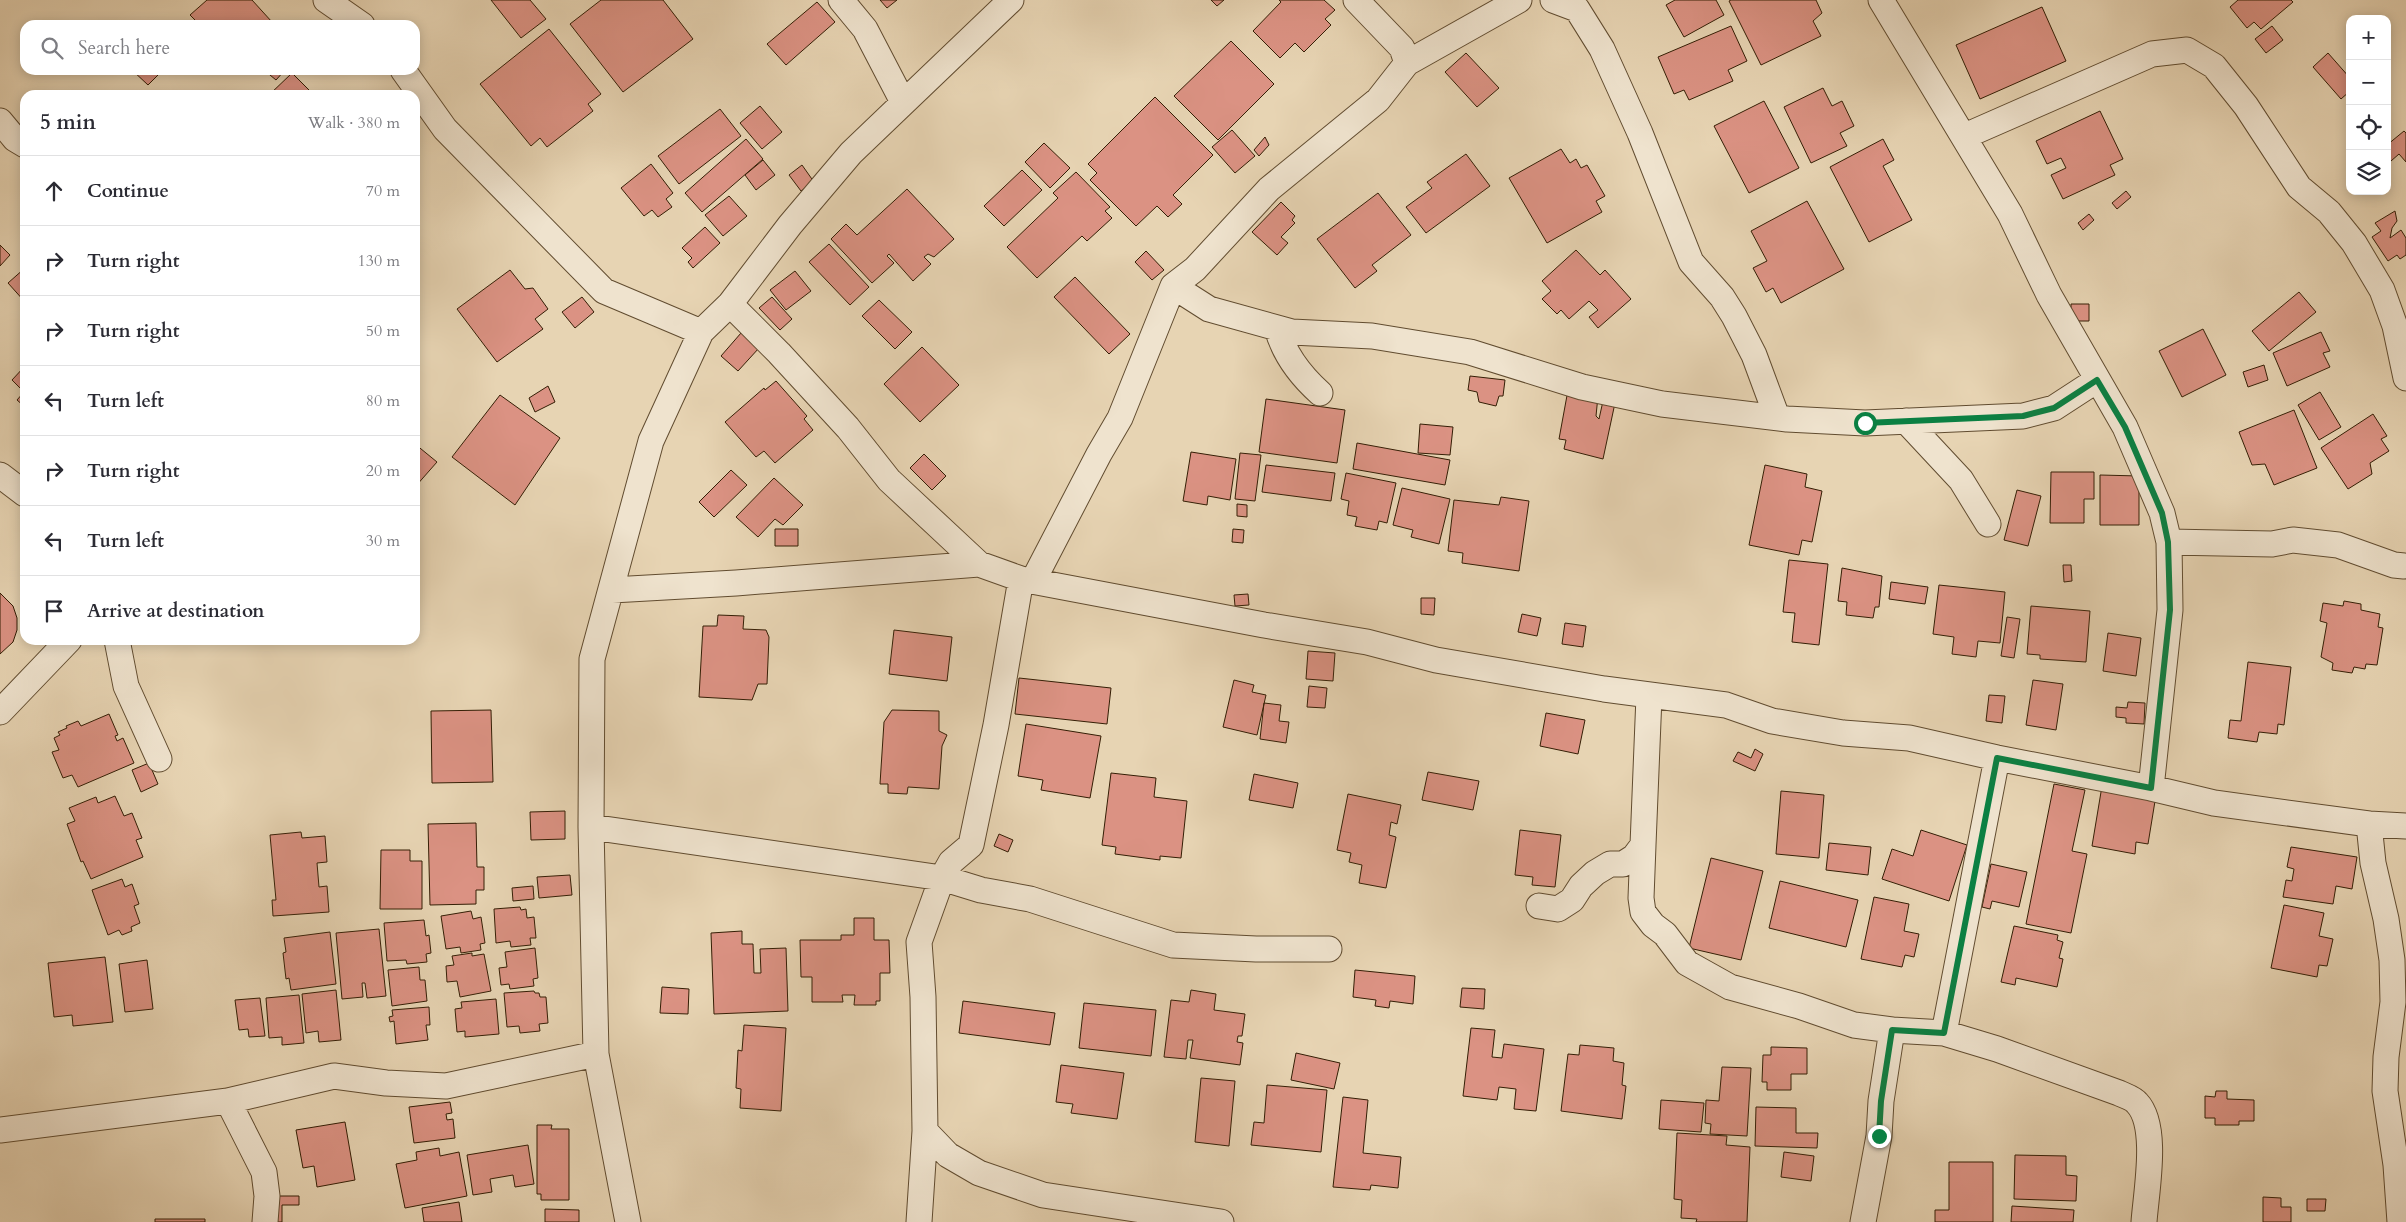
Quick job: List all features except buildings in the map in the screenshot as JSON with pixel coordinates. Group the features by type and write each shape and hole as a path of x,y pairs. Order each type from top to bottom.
{"street":[{"path":"326,0 355,20"},
{"path":"841,0 865,29 903,102"},
{"path":"628,1222 596,1054 591,827 592,659 651,441 701,332 730,304 790,225 852,153 1011,0"},
{"path":"1356,0 1402,48 1407,63"},
{"path":"919,1222 925,1131 924,997 919,942 942,878 951,862 971,845 1027,580 1120,418 1173,286 1195,268 1269,189 1378,100 1407,63 1519,0"},
{"path":"1553,0 1577,9 1602,49 1640,133 1691,262 1722,298 1734,316 1754,355 1777,417"},
{"path":"1881,0 2010,214 2049,295 2125,427 2162,513 2168,542 2170,610 2151,788"},
{"path":"1964,136 2152,54 2187,50 2214,66 2246,106 2299,187 2329,212 2354,243 2382,290 2395,326 2406,378"},
{"path":"407,75 418,90"},
{"path":"420,93 445,129 604,291 701,332"},
{"path":"0,121 15,139 20,142"},
{"path":"1173,286 1209,309 1292,332 1372,336 1470,352 1582,387 1662,404 1777,417 1865,423 2023,416 2054,408 2097,380"},
{"path":"730,304 780,353 848,428 889,480 979,564"},
{"path":"1277,328 1282,343 1299,371 1320,393"},
{"path":"1906,421 1961,480 1988,524"},
{"path":"0,474 20,490"},
{"path":"2168,542 2272,544 2292,540 2338,545 2394,565 2404,566"},
{"path":"612,590 736,583 979,564 1027,580 1264,625 1367,642 1436,660 1649,696 1726,705 1772,721 1843,733 1909,738 1997,758 2151,788 2214,803 2369,824 2406,826"},
{"path":"0,712 64,645"},
{"path":"118,645 126,686 159,760"},
{"path":"1649,696 1641,898 1643,912 1652,925 1665,934 1687,963 1730,987 1799,1006 1854,1026 1944,1033 2005,1052 2119,1093 2136,1102 2146,1117 2150,1134 2144,1222"},
{"path":"1944,1033 1997,758"},
{"path":"2369,824 2373,863 2386,919 2392,960 2393,1002 2384,1091 2396,1165 2400,1222"},
{"path":"591,827 942,878 981,890 1030,899 1173,945 1256,949 1329,949"},
{"path":"1539,906 1558,909 1572,900 1581,886 1595,873 1610,864 1624,864 1634,857 1643,845"},
{"path":"1863,1222 1879,1136 1881,1101 1892,1030"},
{"path":"0,1130 228,1101 334,1076 446,1086 596,1054"},
{"path":"228,1101 264,1172 267,1196 265,1222"},
{"path":"925,1131 948,1155 979,1173 1043,1195 1128,1214 1221,1222"}],"route":[{"path":"1865,423 2023,416 2054,408 2097,380 2125,427 2162,513 2168,542 2170,571 2170,610 2151,788 1997,758 1944,1033 1892,1030 1881,1101 1879,1136"}]}
